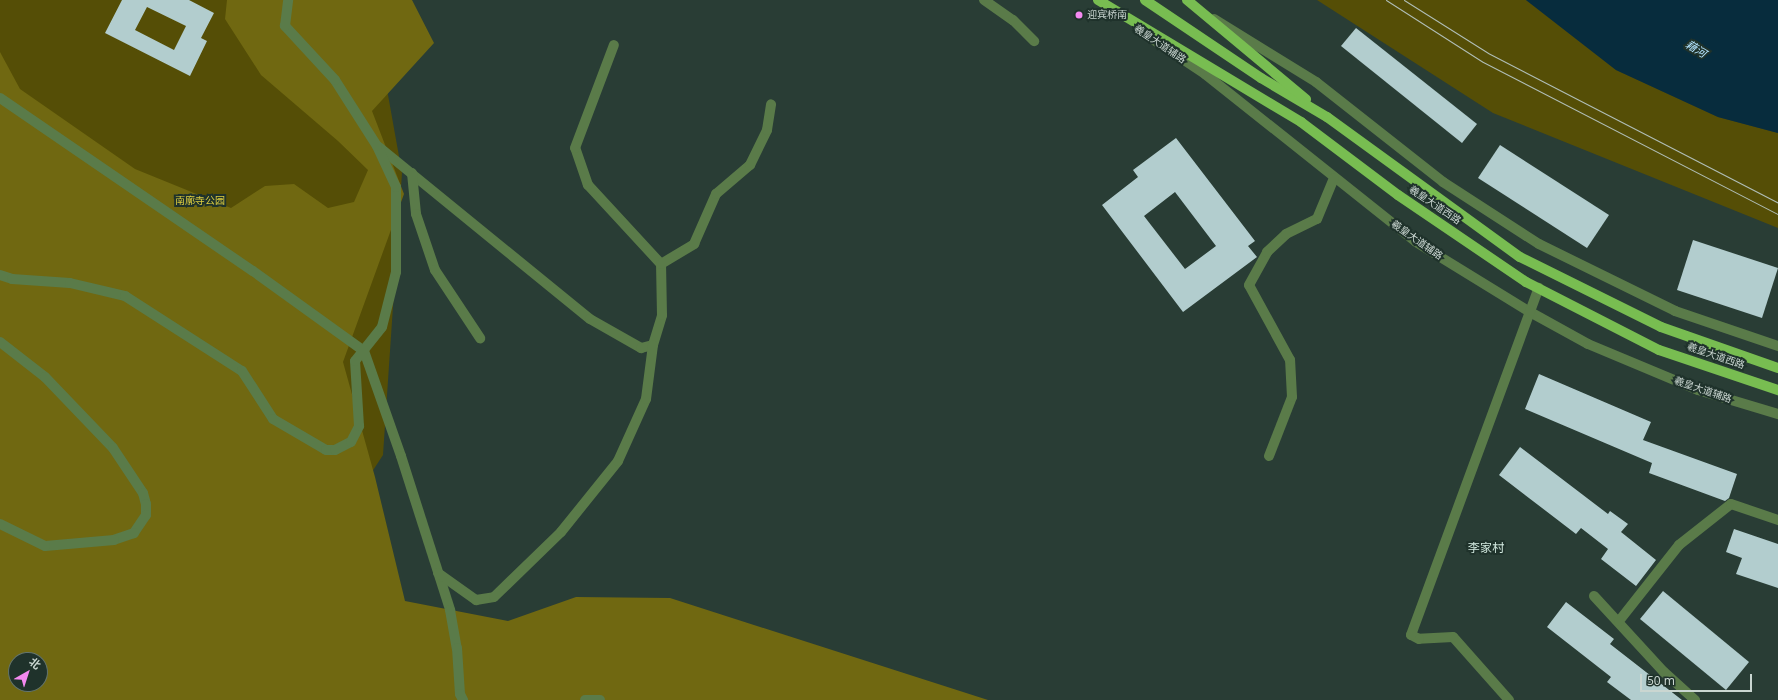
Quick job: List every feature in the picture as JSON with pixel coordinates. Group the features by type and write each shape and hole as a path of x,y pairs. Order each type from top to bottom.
{"main road":[{"name":"羲皇大道西路","path":"1098,0 1301,122 1398,195 1539,288 1660,350 1778,390"},
{"name":"羲皇大道西路","path":"1145,0 1261,78 1327,117 1520,257 1661,327 1778,368"},
{"path":"1189,2 1327,117"}],"street":[{"path":"0,275 12,279 70,283 125,296 242,372 273,419 326,450 344,447 356,435 359,426 355,361 382,327 396,272 396,187 377,146 335,80 285,26 288,0"},
{"path":"984,0 1012,20 1034,41"},
{"name":"羲皇大道辅路","path":"1095,0 1205,74 1416,242 1530,312 1588,344 1698,390 1778,414"},
{"path":"1189,2 1316,82 1443,182 1539,244 1675,311 1778,346"},
{"path":"438,573 476,600 494,597 561,532 618,461 646,399 653,345 662,315 662,264 588,185 575,148 614,46"},
{"path":"0,98 253,270 364,351 450,610 463,700"},
{"path":"662,264 694,244 716,194 750,165 767,130 772,104"},
{"path":"377,146 590,319 641,348 653,345"},
{"path":"412,173 416,214 435,270 480,338"},
{"path":"1268,456 1292,397 1290,360 1249,285 1272,248 1286,234 1317,219 1334,178"},
{"path":"1509,700 1453,636 1419,639 1411,635 1539,288"},
{"path":"0,342 45,377 113,448 143,493 146,504 146,515 134,533 114,540 45,546 0,524"},
{"path":"1619,621 1679,545 1731,504 1778,520"},
{"path":"1594,596 1619,621 1664,672 1695,700"},
{"path":"585,700 600,700"}],"green space":[{"name":"南廓寺公园","path":"0,0 371,0 402,173 383,455 301,581 48,681 48,652 8,652 8,692 20,692 0,700"},
{"name":"南廓寺公园","path":"227,0 412,0 434,43 372,111 404,194 343,362 375,477 405,601 508,621 576,597 670,598 988,700 0,700 0,52 20,89 135,169 231,208 265,186 294,184 328,208 354,202 368,170 338,141 261,75 225,19"},
{"path":"1317,0 1526,0 1616,70 1718,117 1778,133 1778,228 1493,113"}],"water":[{"name":"藉河","path":"1526,0 1778,0 1778,133 1718,117 1616,70"}],"building":[{"path":"122,0 189,0 214,13 201,38 207,41 190,76 105,33","holes":["147,7 186,26 174,50 135,30"]},
{"path":"1356,28 1477,124 1462,143 1341,46"},
{"path":"1176,138 1255,241 1248,246 1257,257 1183,312 1102,205 1138,177 1133,170","holes":["1175,192 1216,246 1185,269 1144,216"]},
{"path":"1500,145 1609,215 1587,248 1478,178"},
{"path":"1693,240 1778,268 1762,318 1677,290"},
{"path":"1539,374 1651,422 1643,440 1737,474 1729,498 1725,501 1649,473 1652,463 1525,409"},
{"path":"1520,447 1608,514 1610,511 1628,524 1621,532 1656,560 1636,586 1601,559 1608,549 1581,528 1576,534 1499,475"},
{"path":"1734,529 1778,544 1778,588 1736,574 1742,558 1726,552"},
{"path":"1663,591 1749,662 1726,690 1640,619"},
{"path":"1566,602 1614,639 1610,644 1682,700 1631,700 1607,682 1611,677 1547,627"}],"tram line":[{"path":"1386,0 1483,62 1778,214"},
{"path":"1404,0 1488,53 1778,203"}],"place":[{"name":"迎宾桥南","path":"1079,15"}],"district":[{"name":"李家村","path":"1486,548"}]}
